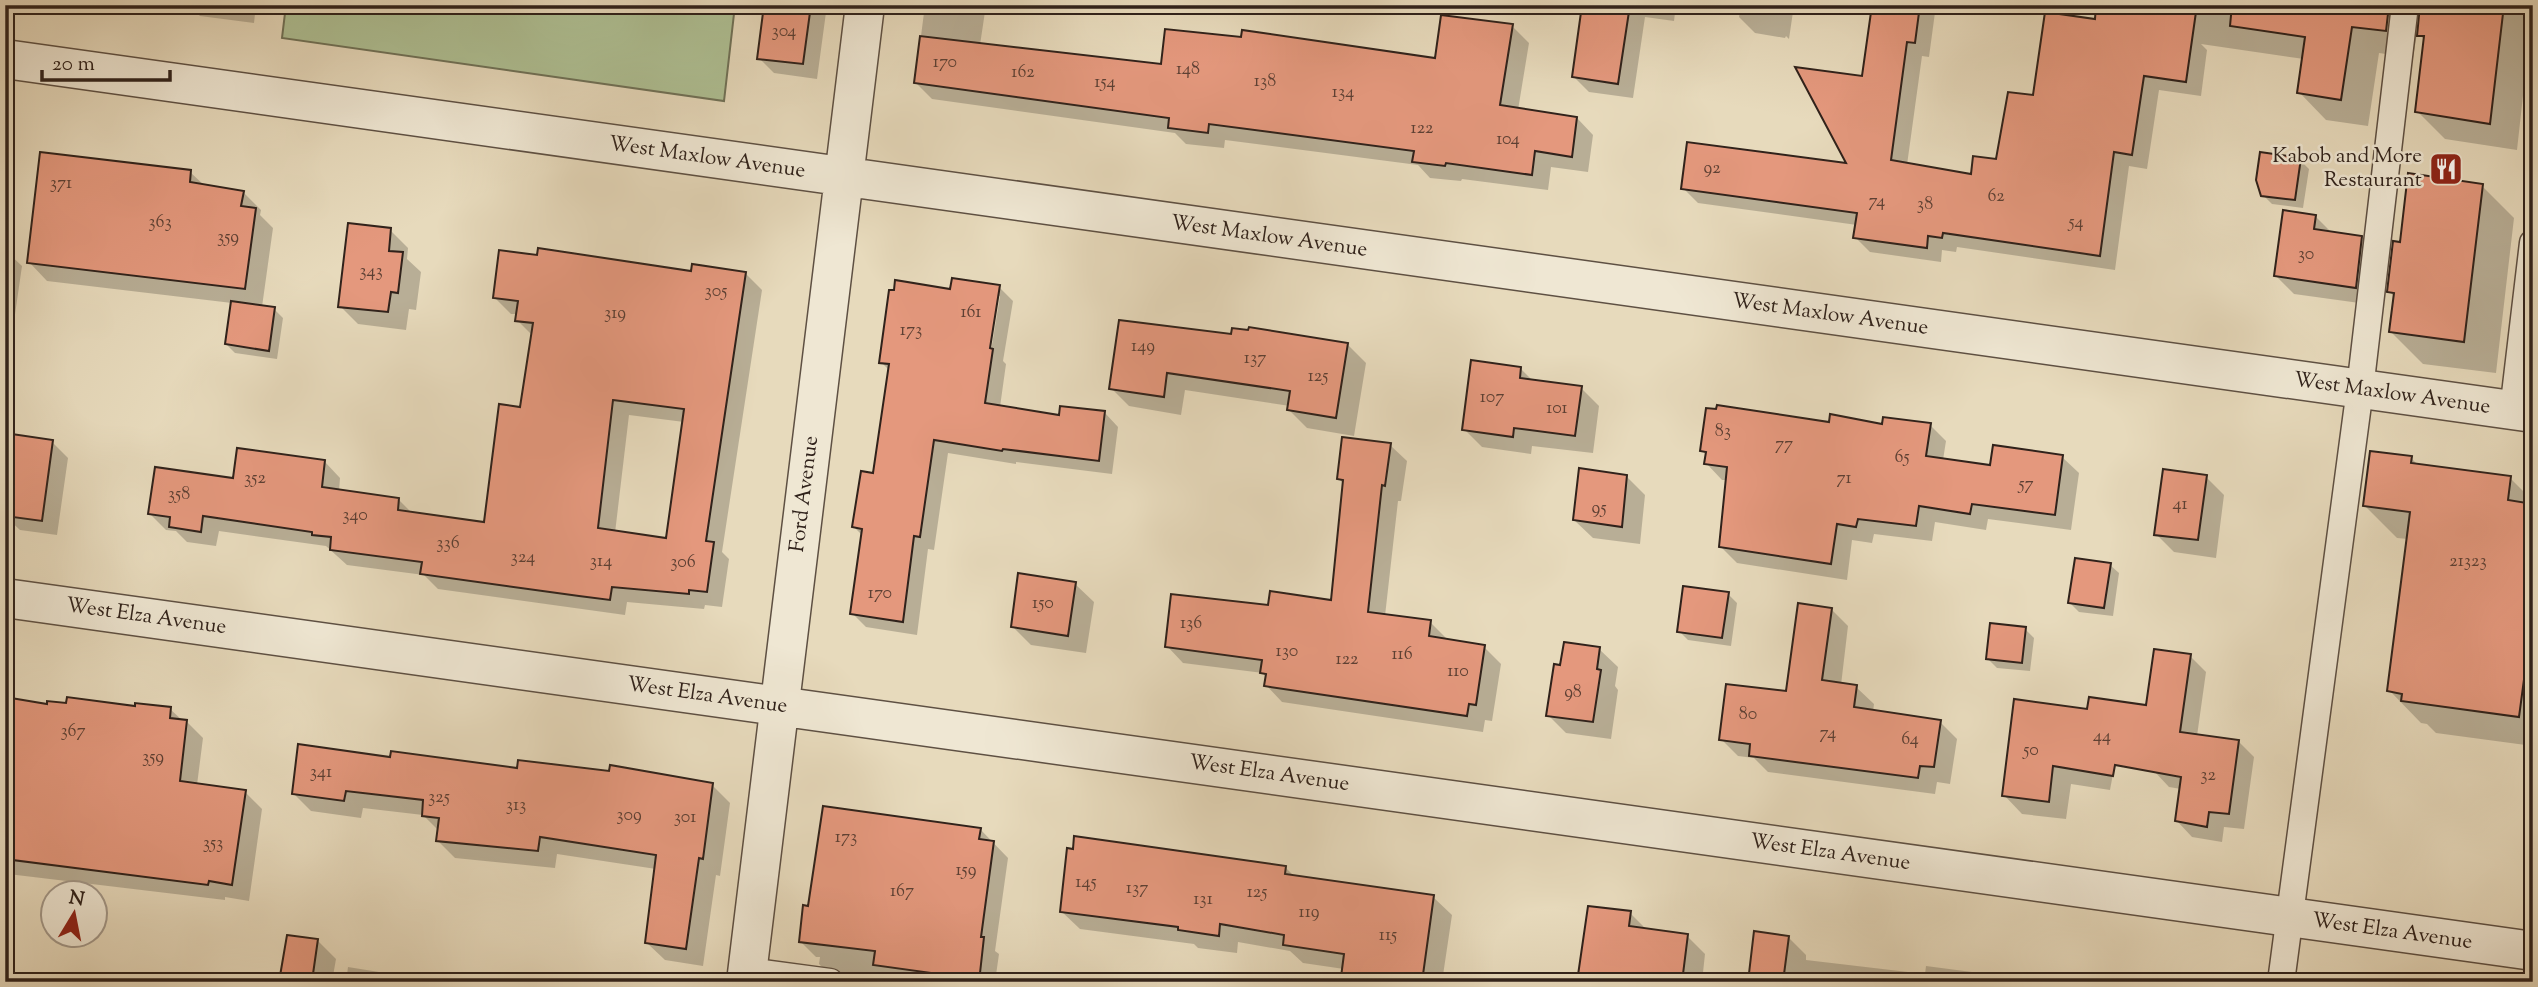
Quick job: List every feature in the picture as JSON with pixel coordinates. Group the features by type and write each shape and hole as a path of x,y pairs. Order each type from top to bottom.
{"street":[{"name":"Ford Avenue","path":"746,976 865,5"},
{"name":"West Maxlow Avenue","path":"5,59 2523,412"},
{"name":"West Elza Avenue","path":"5,598 2533,951"}],"lane":[{"path":"2281,982 2360,390 2405,5"},
{"path":"2523,412 2533,243"},
{"path":"746,976 830,982"}],"green space":[{"path":"286,5 735,5 724,101 282,38"}],"building":[{"path":"764,5 811,5 803,64 757,59"},
{"path":"1582,5 1630,5 1618,84 1572,77"},
{"path":"1872,5 1920,5 1915,43 1907,42 1891,160 1971,174 1973,156 1996,159 2008,92 2033,95 2045,12 2095,19 2096,5 2197,5 2186,82 2144,76 2132,155 2114,152 2100,256 1943,233 1942,238 1928,236 1927,248 1853,238 1857,213 1681,189 1687,142 1846,163 1795,67 1862,76"},
{"path":"2232,5 2389,5 2386,31 2352,27 2341,100 2297,93 2305,37 2230,26"},
{"path":"2420,5 2504,5 2490,124 2415,112 2424,36 2417,36"},
{"path":"1441,15 1513,24 1500,105 1577,117 1572,157 1535,151 1532,175 1446,163 1445,166 1412,162 1414,151 1209,124 1208,133 1168,128 1169,118 914,83 920,36 1161,64 1165,29 1241,37 1242,30 1435,58"},
{"path":"40,152 191,170 190,182 244,191 241,206 256,208 245,289 27,263"},
{"path":"2260,152 2301,158 2295,200 2261,196 2256,180"},
{"path":"2408,173 2483,184 2464,342 2389,332 2394,293 2387,292 2393,241 2400,242"},
{"path":"2283,210 2316,215 2314,229 2362,236 2356,288 2274,276"},
{"path":"348,223 391,228 389,251 403,252 398,293 391,292 388,312 338,307"},
{"path":"538,248 691,271 692,264 746,272 706,541 714,542 707,592 689,590 689,594 612,587 610,600 420,574 422,562 330,550 331,537 312,535 312,532 203,516 201,532 169,527 170,517 148,514 155,467 233,478 237,448 325,460 322,487 399,498 398,510 484,522 499,404 520,407 533,323 515,321 518,301 493,298 499,250 537,255","holes":["613,400 684,409 666,538 598,528"]},
{"path":"952,278 1000,285 985,403 1059,415 1060,406 1105,411 1099,461 1002,451 934,440 920,537 914,536 903,622 850,614 862,529 852,527 861,471 873,473 889,364 879,363 889,290 894,290 895,280 950,289"},
{"path":"231,301 275,307 269,351 225,344"},
{"path":"1119,320 1231,334 1232,328 1248,330 1249,327 1348,343 1336,418 1287,410 1290,391 1167,373 1164,397 1109,389"},
{"path":"1471,360 1521,367 1520,378 1582,386 1575,436 1514,428 1513,437 1462,430"},
{"path":"1717,405 1829,422 1830,414 1882,424 1883,417 1931,423 1926,456 1990,465 1993,445 2063,455 2055,515 1972,504 1970,514 1919,506 1916,526 1858,519 1856,527 1837,524 1831,564 1719,547 1727,467 1704,464 1706,452 1700,451 1706,408 1716,409"},
{"path":"5,433 53,440 42,521 5,516"},
{"path":"1342,437 1391,443 1385,486 1382,485 1368,612 1431,620 1429,636 1485,645 1476,705 1469,704 1467,716 1264,686 1266,674 1260,673 1262,660 1165,647 1171,594 1268,605 1270,591 1331,600 1343,480 1337,479"},
{"path":"2370,451 2412,456 2411,463 2511,476 2508,500 2533,504 2533,612 2519,717 2401,701 2402,694 2387,691 2410,512 2363,506"},
{"path":"1579,468 1627,475 1622,527 1573,520"},
{"path":"2163,469 2207,475 2198,540 2154,535"},
{"path":"2075,558 2111,563 2104,608 2068,603"},
{"path":"1018,573 1076,582 1068,636 1011,627"},
{"path":"1683,586 1729,592 1722,638 1677,632"},
{"path":"1798,603 1832,608 1822,680 1857,685 1854,707 1941,720 1934,767 1920,766 1918,778 1749,756 1750,744 1719,740 1726,684 1786,691"},
{"path":"1990,623 2026,627 2022,663 1986,659"},
{"path":"1564,642 1600,647 1597,669 1601,670 1593,722 1546,716 1554,664 1560,665"},
{"path":"2154,649 2191,654 2180,732 2239,740 2229,814 2209,812 2207,827 2175,821 2181,777 2115,765 2113,776 2053,766 2049,802 2002,796 2014,699 2087,709 2089,697 2146,705"},
{"path":"5,697 47,704 47,701 66,703 67,697 135,706 135,703 171,707 170,718 187,720 180,781 246,790 232,885 209,881 208,885 5,859"},
{"path":"298,744 390,757 391,751 517,768 518,760 609,771 610,765 713,783 703,859 699,858 686,949 645,943 656,855 540,837 538,851 436,841 439,818 422,816 423,800 346,791 344,801 292,794"},
{"path":"823,806 981,828 979,839 994,841 981,937 984,937 979,982 938,979 939,974 873,965 875,951 799,942 803,905 808,906"},
{"path":"1074,836 1286,866 1285,874 1434,895 1422,982 1377,982 1341,977 1344,954 1283,945 1284,935 1220,924 1219,936 1178,930 1178,927 1060,912 1067,848 1073,849"},
{"path":"1588,906 1631,911 1629,926 1688,934 1682,982 1577,982"},
{"path":"1754,931 1789,936 1783,982 1748,982"},
{"path":"287,935 318,939 312,981 280,976"}],"place":[{"name":"Kabob and More Restaurant","path":"2446,169"}]}
